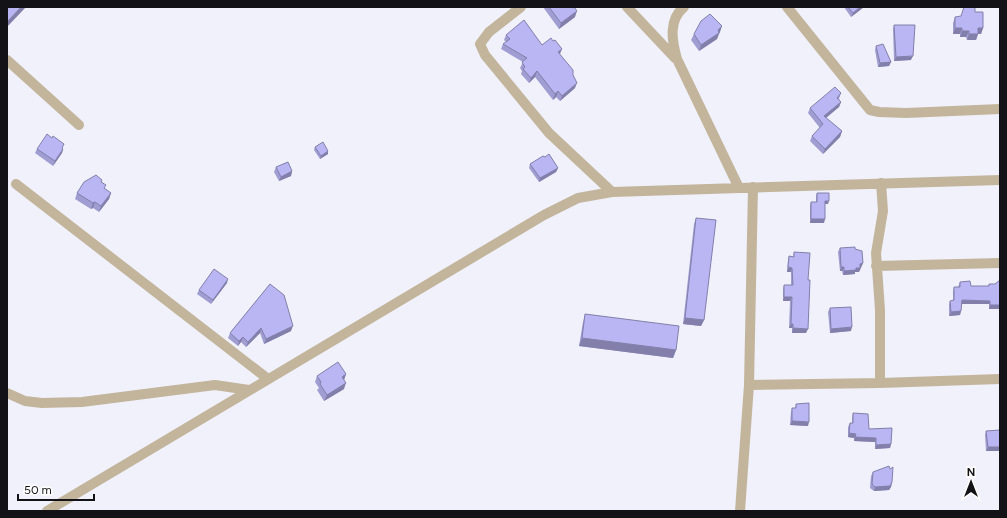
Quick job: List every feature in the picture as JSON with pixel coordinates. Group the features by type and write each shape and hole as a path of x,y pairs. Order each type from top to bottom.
{"street":[{"path":"521,7 489,32 480,44 485,56 549,133 612,192"},
{"path":"628,7 677,59"},
{"path":"684,7 677,12 672,27 672,42 677,59 739,188"},
{"path":"787,7 870,110 878,112 906,113 1000,109"},
{"path":"7,60 79,125"},
{"path":"47,511 544,216 578,198 612,192 1000,180"},
{"path":"880,384 880,310 876,253 882,212 881,183"},
{"path":"16,184 268,379"},
{"path":"740,511 749,385 753,187"},
{"path":"876,266 1000,263"},
{"path":"749,385 880,384 1000,379"},
{"path":"7,393 25,401 42,403 82,402 215,385 249,390"}],"building":[{"path":"7,7 21,7 7,22"},
{"path":"549,7 574,7 577,11 561,23"},
{"path":"848,7 860,7 853,13"},
{"path":"964,7 975,7 975,12 983,12 983,28 978,28 978,34 969,34 969,31 962,31 962,28 955,28 955,17 961,16"},
{"path":"710,14 722,26 718,30 719,33 701,45 694,34 701,21"},
{"path":"524,20 542,45 551,38 553,41 555,40 562,49 558,52 573,70 573,75 577,83 562,96 558,91 555,94 537,71 531,78 523,69 525,67 522,62 527,58 503,44 510,39 506,35"},
{"path":"894,25 915,25 913,56 896,57"},
{"path":"883,44 891,62 880,63 876,46"},
{"path":"835,87 841,93 837,98 841,102 824,116 842,131 825,149 812,136 823,124 810,108"},
{"path":"47,134 52,138 53,136 64,144 63,149 55,161 37,149"},
{"path":"323,142 328,151 321,156 315,147"},
{"path":"549,154 558,168 540,178 530,164"},
{"path":"288,162 292,171 281,177 276,167"},
{"path":"96,175 102,180 101,182 106,185 104,188 111,193 101,206 77,193 84,182"},
{"path":"817,193 829,193 829,201 825,201 825,219 811,219 811,202 817,202"},
{"path":"696,218 716,220 704,320 685,318"},
{"path":"855,247 855,249 862,251 863,263 860,264 860,268 856,268 856,270 844,271 844,267 841,267 840,248"},
{"path":"794,252 810,253 808,280 810,280 808,329 793,328 793,324 791,324 792,297 784,297 784,285 793,285 792,268 788,267 789,256 794,257"},
{"path":"214,269 228,279 213,300 199,290"},
{"path":"1000,280 1000,305 990,305 990,301 962,300 961,311 951,312 950,301 954,300 954,287 960,287 960,282 970,281 971,286 989,286 989,284 995,284"},
{"path":"270,284 284,295 293,326 266,339 261,328 248,342 243,337 239,341 230,333"},
{"path":"851,307 852,327 831,329 830,308"},
{"path":"585,314 679,326 676,350 582,338"},
{"path":"338,362 346,374 342,377 346,383 327,395 317,376"},
{"path":"809,403 809,422 792,421 792,408 796,408 796,404"},
{"path":"853,413 868,414 869,429 892,428 891,444 876,445 876,438 855,437 856,434 849,433 850,423 853,423"},
{"path":"1000,430 1000,447 988,447 986,431"},
{"path":"889,466 890,469 893,467 892,482 890,486 875,487 872,484 873,472"}]}
